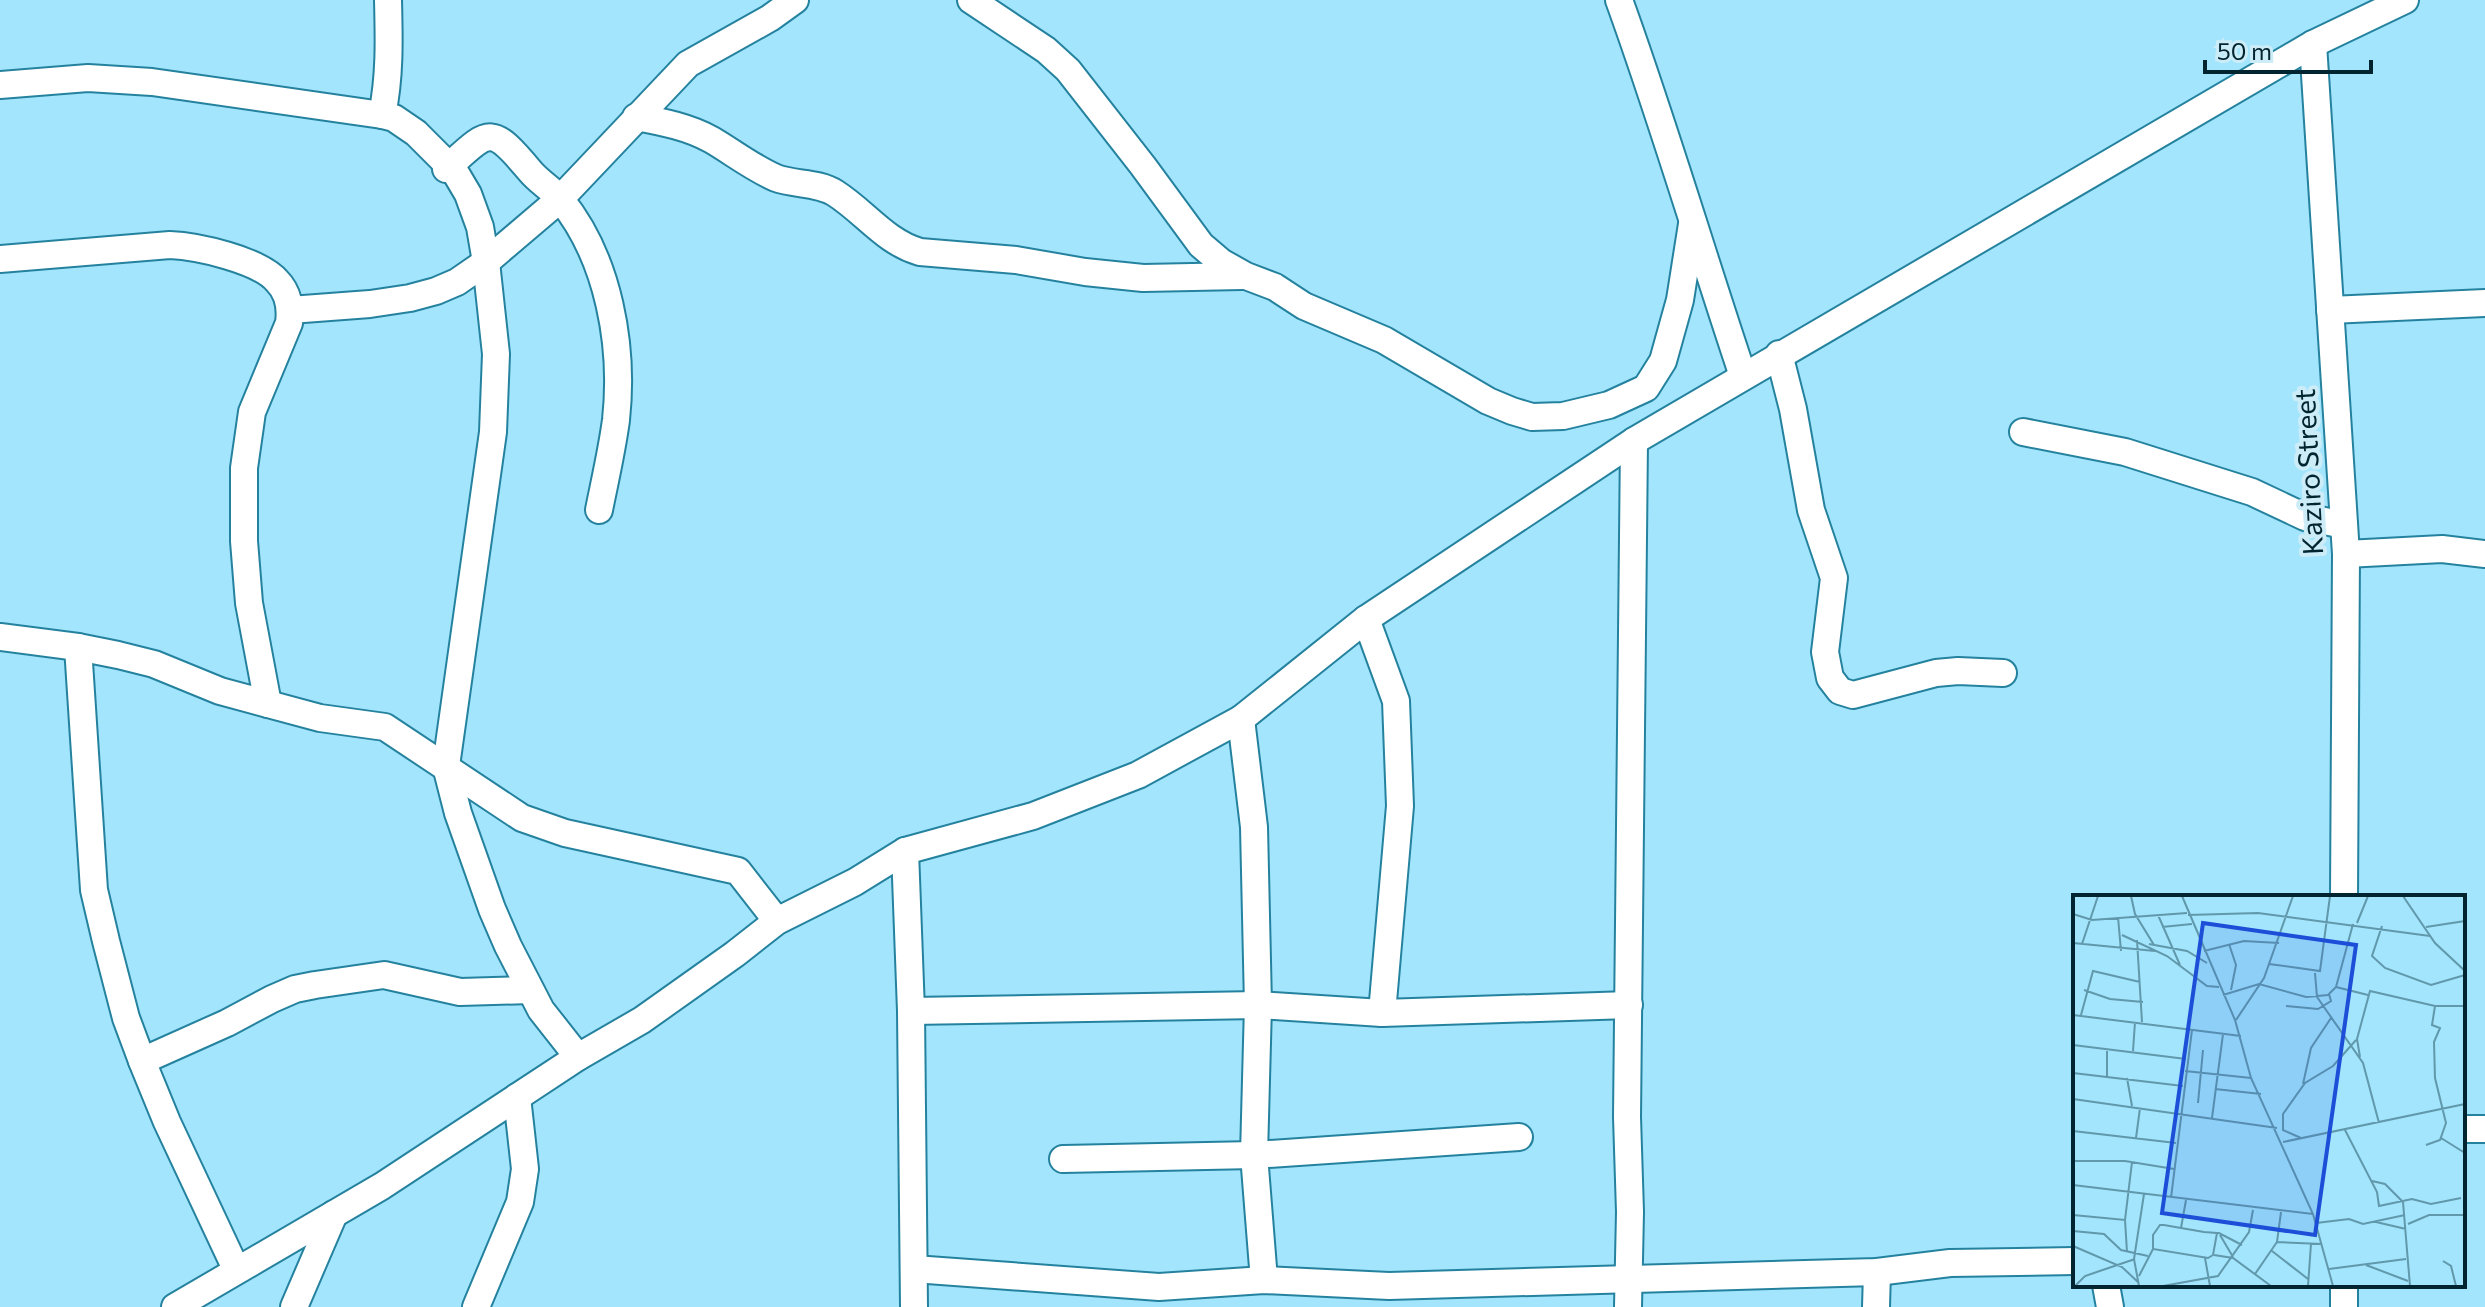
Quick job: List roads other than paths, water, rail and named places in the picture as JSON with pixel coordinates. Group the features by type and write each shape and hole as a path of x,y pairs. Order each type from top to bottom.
{"street":[{"path":"382,115 390,48 388,0"},
{"path":"290,310 410,298 457,282 486,262 560,199 688,64 770,18 795,0"},
{"path":"971,0 1046,50 1068,70 1201,245 1221,262 1275,287 1304,306 1384,340 1488,401 1532,417 1563,416 1609,405 1646,388 1663,361 1680,300 1692,224"},
{"path":"1619,0 1658,108 1692,224 1743,376"},
{"path":"175,1307 382,1186 578,1057 642,1020 777,921 855,882 905,851 1033,816 1073,801 1138,775 1241,719 1366,619 1634,441 2313,44 2391,3"},
{"name":"Kaziro Street","path":"2313,44 2346,554 2344,895"},
{"path":"0,85 88,78 152,82 382,115 406,125 448,168 468,194 480,227 496,354 493,432 446,766 458,813 492,909 530,990 552,1025 578,1057"},
{"path":"636,117 680,126 711,139 778,179 832,191 886,236 920,252 1016,260 1143,278 1246,276"},
{"path":"448,168 479,139 488,137 500,140 560,199 587,240 604,284 616,341 618,390 615,421 599,510"},
{"path":"0,259 170,245 192,246 265,271 286,294 289,323 252,412 244,468 244,541 249,603 268,704"},
{"path":"2330,310 2484,300"},
{"path":"1779,354 1793,409 1811,510 1834,578 1825,652 1834,685 1840,691 1853,695 1936,673 2003,673"},
{"path":"2023,432 2125,452 2252,492 2305,517 2344,525"},
{"path":"1628,1307 1634,441"},
{"path":"2346,554 2442,549 2485,554"},
{"path":"1366,619 1396,701 1400,806 1382,1013"},
{"path":"0,637 78,647 154,664 220,691 320,718 385,727 522,818 565,833 738,871 777,921"},
{"path":"78,647 94,890 126,1018 167,1122 236,1269"},
{"path":"1241,719 1254,827 1258,1005 1254,1155 1264,1280"},
{"path":"905,851 911,1011 914,1307"},
{"path":"142,1061 272,999 315,985 384,975 460,992 530,990"},
{"path":"911,1011 1258,1005 1382,1013 1629,1005"},
{"path":"476,1307 520,1202 525,1169 517,1097"},
{"path":"1063,1159 1254,1155 1519,1137"},
{"path":"294,1307 334,1214"},
{"path":"914,1269 1160,1297 1264,1280 1390,1296 1628,1280 1877,1272 1950,1263 2073,1261"},
{"path":"1876,1307 1877,1272"},
{"path":"2106,1287 2110,1307"}]}
